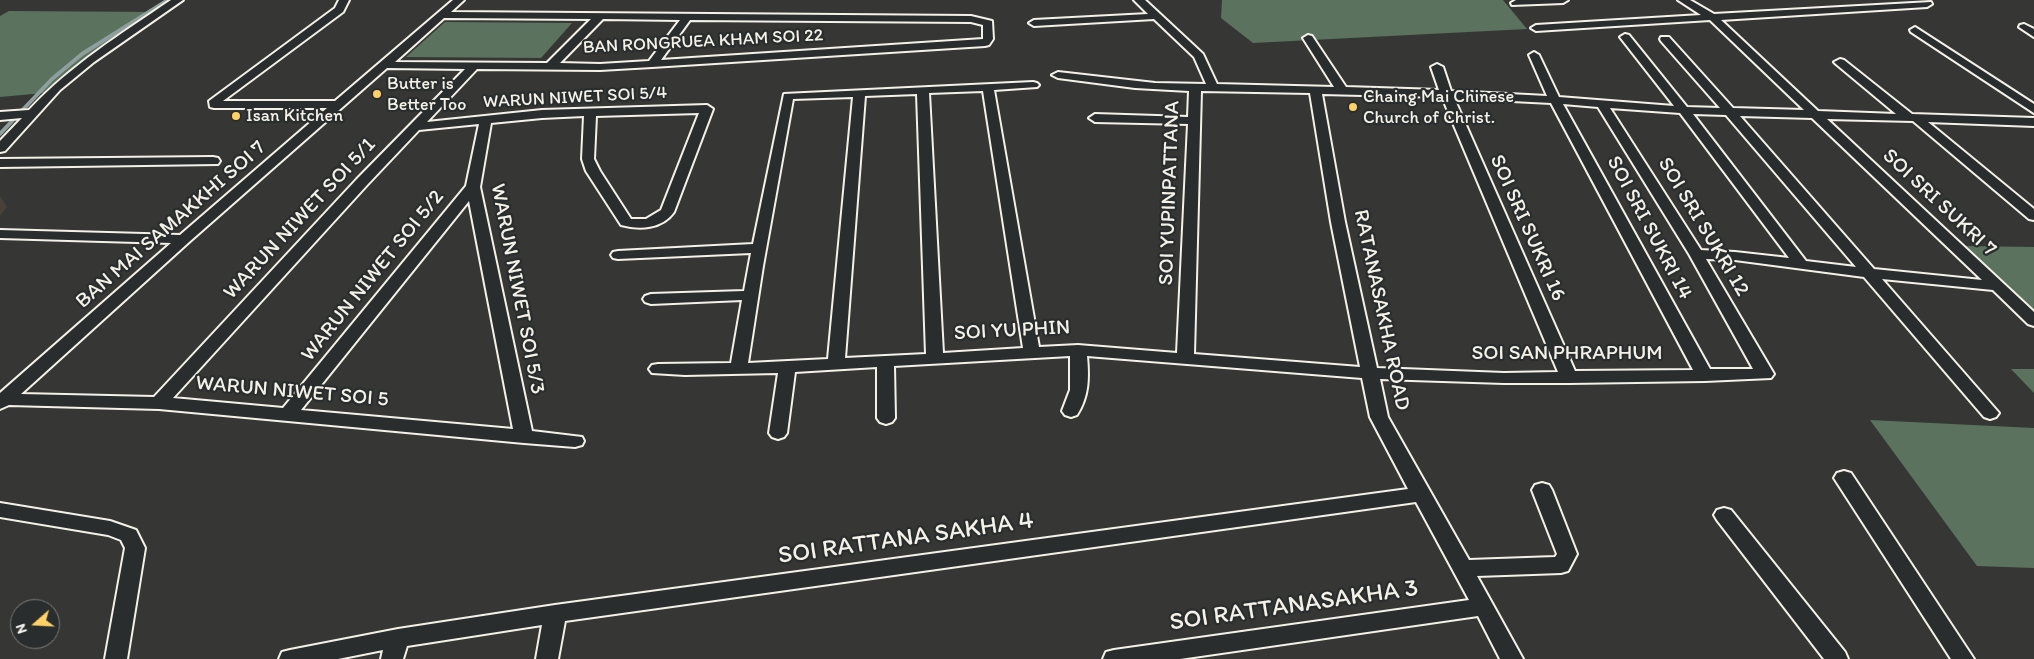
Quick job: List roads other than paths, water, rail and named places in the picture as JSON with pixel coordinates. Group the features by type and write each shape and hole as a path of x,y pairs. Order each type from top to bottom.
{"street":[{"path":"0,148 30,113 56,88 90,60 178,0"},
{"path":"338,105 214,104 215,101 339,10 344,0"},
{"name":"BAN MAI SAMAKKHI SOI 7","path":"1,401 459,0"},
{"path":"1139,0 1199,56 1213,87"},
{"path":"1516,2 1563,0"},
{"name":"SOI SRI SUKRI 7","path":"1683,0 1713,18 2034,321"},
{"path":"1536,28 1928,4"},
{"path":"442,15 971,19"},
{"path":"550,67 600,16"},
{"path":"1034,24 1158,16"},
{"path":"652,64 687,17"},
{"name":"BAN RONGRUEA KHAM SOI 22","path":"385,65 550,67 652,64 988,41 988,23 971,19"},
{"path":"2034,26 2024,28 2034,34"},
{"path":"1915,30 2034,110"},
{"path":"1308,38 1342,91"},
{"path":"1625,38 1684,110 1800,263"},
{"path":"1666,39 1732,112 1868,273 1990,413"},
{"name":"SOI SRI SUKRI 14","path":"1534,55 1556,100 1705,376"},
{"path":"1840,62 1913,118 2034,216"},
{"name":"WARUN NIWET SOI 5/1","path":"159,403 284,265 474,66"},
{"name":"SOI SRI SUKRI 16","path":"1438,67 1446,94 1569,378"},
{"path":"1058,75 1105,82 1195,88"},
{"path":"739,369 749,295 760,248 788,96 1033,85"},
{"path":"988,87 1032,352"},
{"name":"SOI YUPINPATTANA","path":"1185,359 1195,88 1446,94 1684,110 2034,122"},
{"path":"923,90 935,358"},
{"name":"RATANASAKHA ROAD","path":"1315,90 1338,222 1379,417 1512,659"},
{"path":"836,364 860,93"},
{"name":"SOI SRI SUKRI 12","path":"1602,104 1696,254 1765,374"},
{"name":"WARUN NIWET SOI 5/4","path":"416,127 542,114 590,112 707,109 667,212 658,220 637,224 626,222 593,171 588,159 590,112"},
{"path":"0,116 30,113"},
{"path":"1095,118 1194,121"},
{"name":"WARUN NIWET SOI 5/3","path":"486,119 473,187 524,437"},
{"path":"0,163 213,161"},
{"name":"WARUN NIWET SOI 5/2","path":"288,414 473,187"},
{"path":"0,234 184,239"},
{"path":"618,255 760,248"},
{"path":"1696,254 1800,263 1868,273 1996,286"},
{"path":"651,299 749,295"},
{"path":"1071,411 1075,406 1079,387 1078,350"},
{"name":"SOI YU PHIN","path":"658,369 787,367 1078,350 1369,373"},
{"path":"885,361 886,418"},
{"path":"778,434 787,367"},
{"name":"SOI SAN PHRAPHUM","path":"1369,373 1504,378 1765,374"},
{"name":"WARUN NIWET SOI 5","path":"1,401 159,403 575,441"},
{"path":"1844,478 1963,659"},
{"path":"1462,568 1561,565 1567,554 1542,490"},
{"name":"SOI RATTANA SAKHA 4","path":"290,659 398,638 555,614 1421,494"},
{"path":"0,510 110,528 129,535 135,548 116,659"},
{"path":"1724,515 1836,659"},
{"name":"SOI RATTANASAKHA 3","path":"1114,659 1482,607"},
{"path":"547,659 555,614"},
{"path":"392,659 398,638"}],"waterway":[{"path":"0,134 52,79 82,54 168,0"}],"place":[{"name":"Butter is Better Too","path":"377,94"},
{"name":"Chaing Mai Chinese Church of Christ.","path":"1353,107"},
{"name":"Isan Kitchen","path":"236,116"}]}
